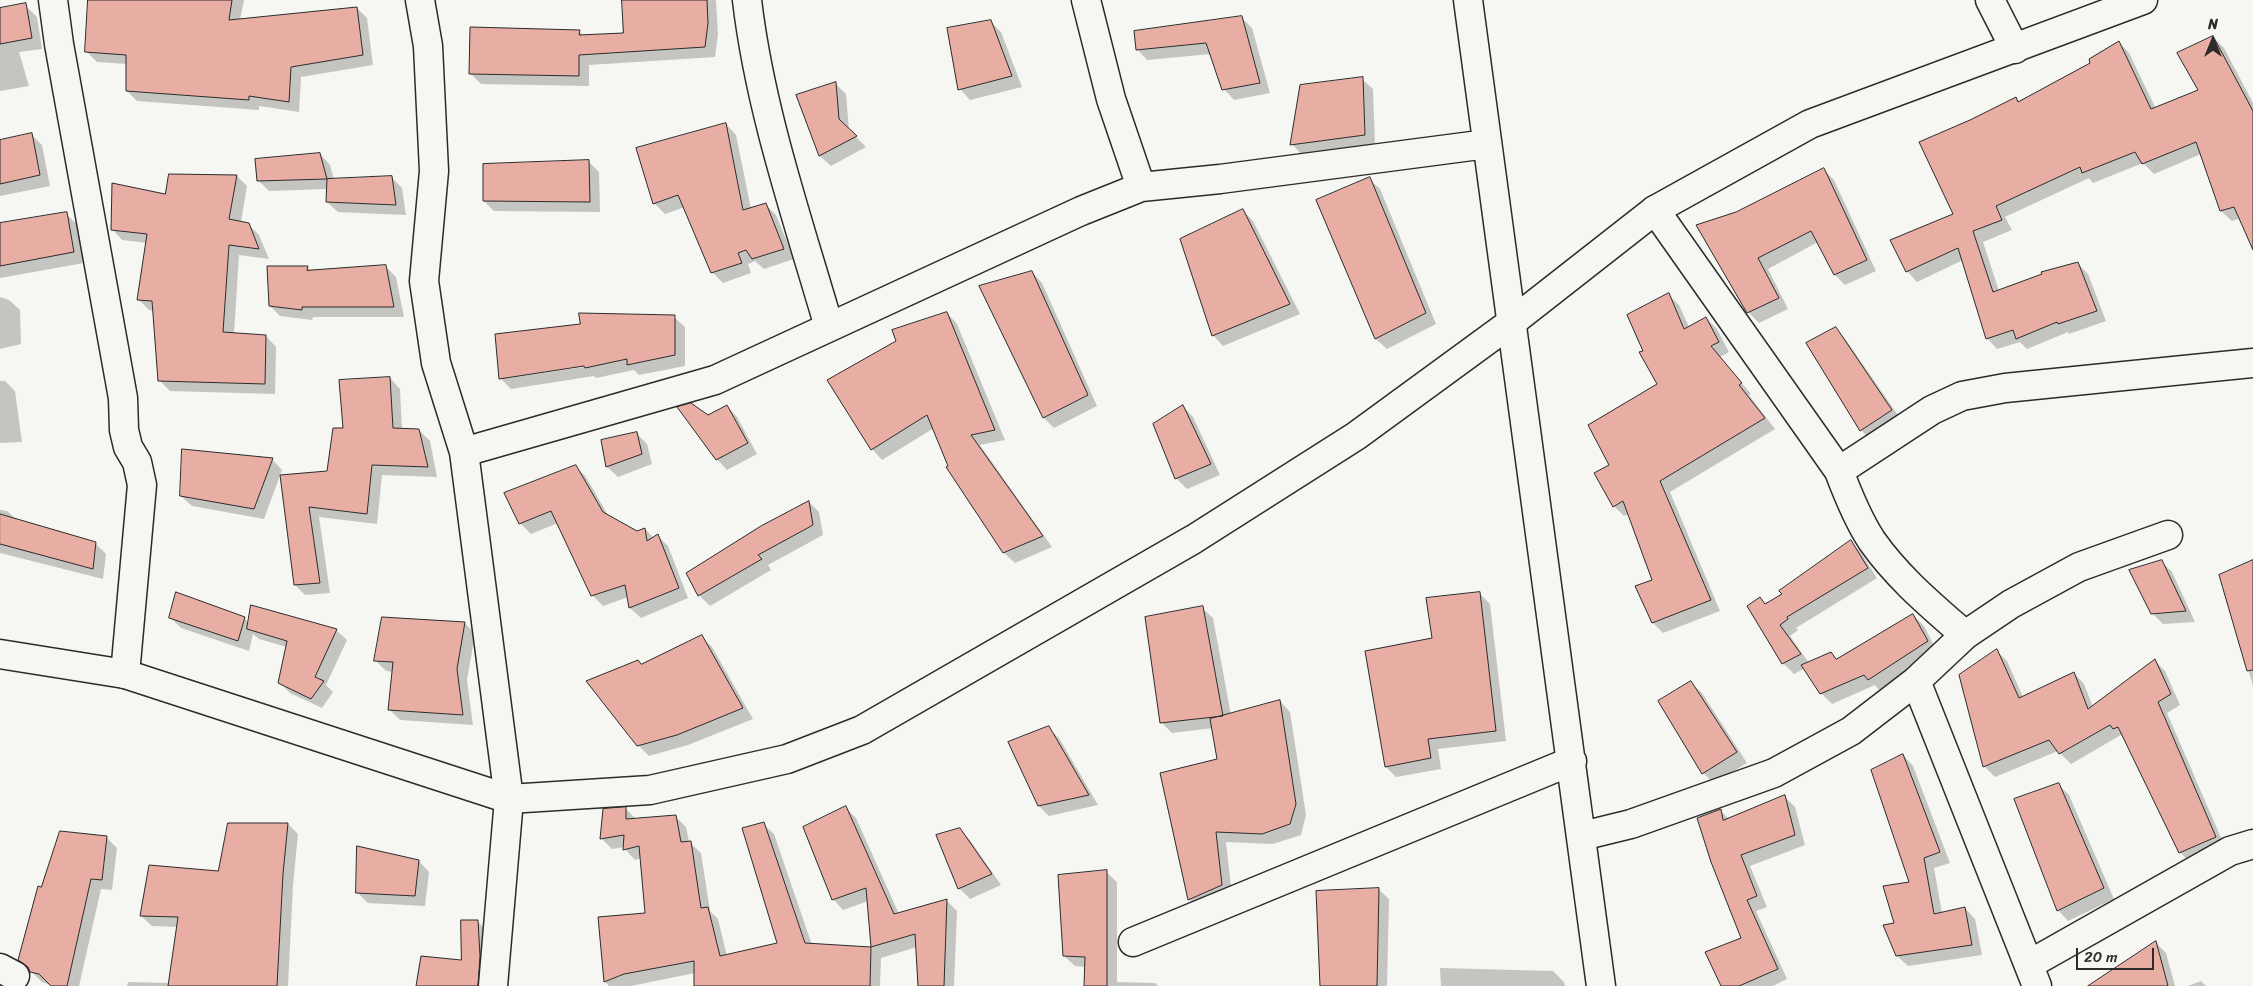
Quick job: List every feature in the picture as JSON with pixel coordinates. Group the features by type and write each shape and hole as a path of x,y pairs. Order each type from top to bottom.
{"street":[{"path":"53,0 59,44 123,398 124,430 128,447 137,462 142,485 125,674"},
{"path":"420,0 428,46 434,171 424,281 436,363 464,452 509,800 493,986"},
{"path":"747,0 752,40 772,129 829,328"},
{"path":"1086,0 1111,99 1141,187"},
{"path":"1468,0 1602,986"},
{"path":"1990,0 2015,49"},
{"path":"0,654 125,674 509,800 650,790 788,759 862,730 1194,539 1356,436 1512,322 1655,210 1810,124 2143,0"},
{"path":"464,452 715,380 1081,211 1141,187 1220,179 1488,144"},
{"path":"1655,210 1839,471 1851,502 1872,541 1906,582 1965,635"},
{"path":"1839,471 1932,410 1962,396 2004,388 2253,363"},
{"path":"1582,836 1631,824 1774,773 1851,731 1916,680 1965,635 2011,604 2079,567 2168,535"},
{"path":"1916,680 2034,975 2230,852 2253,844"},
{"path":"1133,942 1572,761"}],"building":[{"path":"88,0 232,0 229,20 357,7 363,55 291,67 289,102 249,96 249,100 126,91 126,55 85,52"},
{"path":"622,0 707,0 708,23 705,47 579,55 579,76 469,74 470,27 580,30 579,35 623,33"},
{"path":"26,3 32,38 0,44 0,8"},
{"path":"1242,16 1260,83 1222,90 1206,43 1136,50 1134,31"},
{"path":"991,20 1012,76 958,90 947,28"},
{"path":"2213,36 2253,111 2253,250 2234,207 2220,211 2196,142 2142,164 2135,152 2082,173 2080,167 1996,206 2002,220 1973,231 1993,292 2042,274 2041,272 2078,262 2097,311 2058,324 2057,322 2016,339 2013,330 1986,339 1958,248 1906,272 1890,240 1953,214 1919,142 1970,120 2016,97 2018,102 2090,63 2089,59 2119,41 2151,109 2198,90 2177,53"},
{"path":"1363,77 1365,135 1290,145 1300,85"},
{"path":"836,82 839,119 857,136 819,156 796,95"},
{"path":"726,123 743,210 766,203 784,249 752,259 746,250 738,253 742,263 711,273 678,195 653,204 636,148"},
{"path":"32,133 40,175 0,184 0,140"},
{"path":"320,153 327,179 257,181 255,159"},
{"path":"589,160 590,202 483,201 483,164"},
{"path":"1824,168 1867,260 1834,275 1811,231 1758,258 1779,298 1747,313 1696,225 1736,212"},
{"path":"169,174 237,175 229,219 249,223 259,249 229,245 223,332 266,335 265,384 158,381 152,301 137,300 147,234 111,230 112,183 165,194"},
{"path":"392,176 396,205 326,202 327,179"},
{"path":"1370,177 1426,313 1375,339 1316,200"},
{"path":"1243,209 1290,304 1212,336 1180,239"},
{"path":"67,212 74,252 0,266 0,223"},
{"path":"386,265 394,307 302,307 302,310 269,306 267,266 308,266 307,270"},
{"path":"1032,271 1088,395 1043,418 979,286"},
{"path":"1669,293 1684,329 1706,317 1719,342 1711,346 1742,383 1739,385 1765,418 1660,481 1711,600 1652,623 1635,586 1652,580 1623,501 1613,507 1594,473 1609,465 1588,425 1657,384 1639,352 1643,351 1627,315"},
{"path":"947,312 995,430 971,435 1043,536 1003,553 946,467 948,466 927,415 871,450 827,380 896,341 892,330"},
{"path":"579,313 675,315 675,355 627,365 627,359 585,368 584,366 499,379 495,334 580,324"},
{"path":"1836,327 1892,410 1860,431 1806,343"},
{"path":"390,377 393,428 419,429 428,467 372,465 367,514 309,507 320,583 294,585 280,475 327,471 333,428 343,428 339,380"},
{"path":"691,403 708,415 727,405 748,443 716,460 677,407"},
{"path":"1183,405 1211,464 1175,479 1153,424"},
{"path":"637,432 642,454 606,467 601,440"},
{"path":"182,449 273,458 254,509 180,496"},
{"path":"576,465 603,512 637,531 645,528 647,541 658,534 679,588 629,608 625,585 591,596 551,511 519,524 504,493"},
{"path":"809,501 813,525 758,555 762,559 698,596 686,573 761,526"},
{"path":"0,514 96,542 93,569 0,544"},
{"path":"1851,540 1868,568 1787,617 1788,619 1780,625 1801,654 1782,664 1747,606 1760,597 1765,604 1782,594 1779,591"},
{"path":"2162,560 2186,611 2151,614 2129,570"},
{"path":"2253,560 2253,670 2247,671 2219,575"},
{"path":"176,592 245,617 238,641 169,618"},
{"path":"1480,592 1496,731 1428,739 1431,758 1385,767 1365,651 1432,638 1426,598"},
{"path":"251,605 337,629 315,677 324,681 311,699 278,683 287,641 247,629"},
{"path":"1203,606 1223,716 1160,723 1145,617"},
{"path":"1913,614 1928,641 1868,680 1864,675 1820,694 1801,665 1831,652 1836,659"},
{"path":"382,617 465,622 457,669 463,715 388,710 393,662 374,661"},
{"path":"702,635 743,708 677,735 637,746 586,681 638,660 641,664"},
{"path":"1997,649 2019,698 2074,672 2088,709 2155,659 2171,694 2158,702 2216,837 2179,853 2118,727 2113,729 2110,725 2059,754 2049,740 1983,767 1959,675"},
{"path":"1691,681 1737,752 1702,774 1658,701"},
{"path":"1280,700 1296,804 1290,824 1262,834 1216,832 1222,885 1188,900 1160,773 1217,759 1210,719"},
{"path":"1049,726 1089,795 1038,806 1008,742"},
{"path":"1903,754 1940,852 1924,858 1934,914 1965,907 1972,945 1896,956 1883,925 1894,923 1883,886 1909,882 1871,770"},
{"path":"2059,783 2104,888 2057,911 2014,799"},
{"path":"1785,795 1795,835 1741,855 1757,896 1747,900 1778,969 1739,986 1721,986 1705,952 1741,938 1711,862 1697,818 1721,809 1723,820"},
{"path":"846,806 894,914 947,899 944,986 918,986 915,934 871,947 866,888 832,900 803,827"},
{"path":"626,807 626,819 676,815 681,842 691,841 701,908 708,907 720,956 777,943 742,828 764,822 805,943 871,947 870,986 694,986 694,961 624,974 604,982 598,917 645,913 639,846 623,850 624,835 600,839 603,809"},
{"path":"228,823 288,823 283,874 277,986 168,986 178,917 140,916 149,865 218,871"},
{"path":"960,828 992,874 958,889 936,835"},
{"path":"60,831 107,836 102,880 91,879 67,986 51,986 39,974 30,972 28,967 18,960 38,886 41,887"},
{"path":"357,846 419,860 415,896 356,893"},
{"path":"1107,870 1107,986 1084,986 1085,957 1063,956 1058,875"},
{"path":"1379,888 1377,986 1320,986 1316,891"},
{"path":"461,920 478,920 480,956 478,986 416,986 421,956 461,960"},
{"path":"2156,941 2168,986 2088,986"}]}
